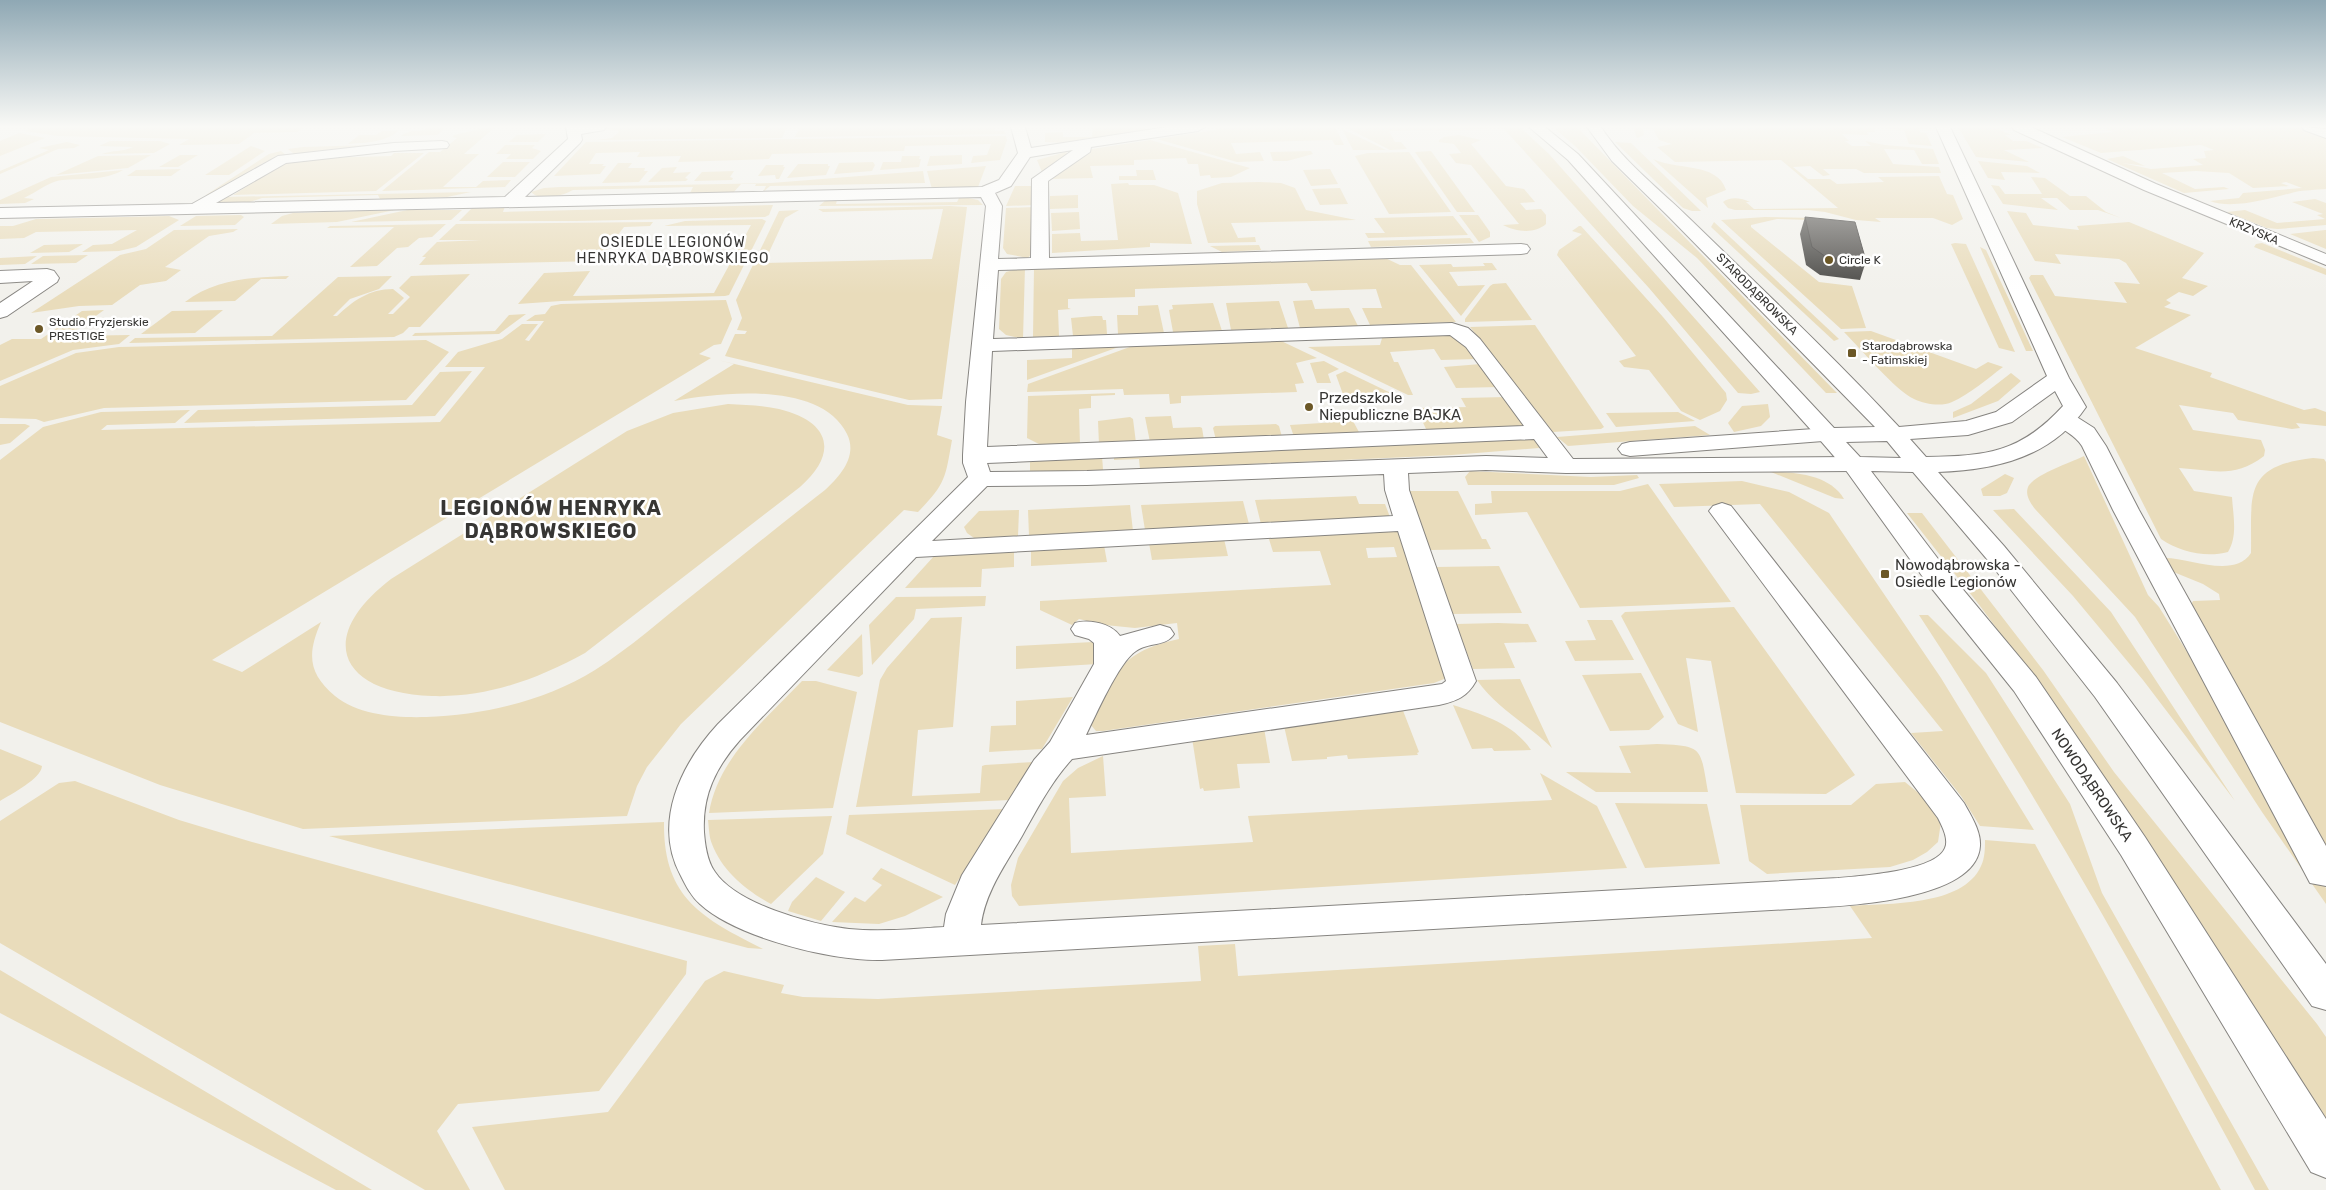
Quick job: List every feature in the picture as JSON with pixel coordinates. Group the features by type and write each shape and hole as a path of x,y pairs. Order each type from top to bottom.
{"street":[{"path":"197,209 240,183"},
{"path":"511,201 530,183"},
{"path":"0,213 985,192 1005,183"},
{"path":"1039,263 1041,256 1040,183"},
{"path":"1596,183 1828,435"},
{"name":"STARODĄBROWSKA","path":"1642,183 1816,354 1893,434 1918,464"},
{"path":"978,467 1087,478 1562,460 1854,464 1983,462 2023,450 2056,429 2075,407 2058,378 1968,183"},
{"name":"KRZYSKA","path":"2140,183 2326,260"},
{"path":"985,192 992,200 994,206 982,345 978,467 964,494 715,748 703,765 693,790 687,818 687,839 692,859 704,885 736,910 784,929 848,944 960,942 1762,896 1898,886 1933,876 1950,866 1962,853 1962,834 1952,812 1722,511"},
{"path":"988,265 1521,249"},
{"path":"0,277 48,275 50,278 0,312"},
{"path":"982,345 1452,329 1468,336 1562,460"},
{"path":"1562,460 1828,435 1893,434 1957,430 2004,417 2058,378"},
{"path":"2064,420 2086,433 2094,446 2126,510 2323,873"},
{"path":"978,467 1541,432"},
{"name":"NOWODĄBROWSKA","path":"1828,435 1854,464 1882,505 1935,574 2025,684 2133,846 2326,1157"},
{"path":"1918,464 1995,552 2106,690 2222,853 2326,994"},
{"path":"1062,749 1439,695 1454,690 1461,681 1397,490 1395,466"},
{"path":"908,550 1408,523"},
{"path":"1085,629 1107,639 1110,648 1109,664"},
{"path":"960,942 964,914 975,885 1045,768 1062,749 1109,664 1126,644 1160,634"}],"shaded area":[{"path":"39,183 53,183 24,198 34,199 25,203 0,204 0,200"},
{"path":"225,183 231,183 211,195 206,195"},
{"path":"253,183 387,183 376,191 233,195"},
{"path":"392,183 448,183 443,187 476,187 481,183 509,183 505,187 382,191"},
{"path":"771,183 925,183 770,186 763,192 766,186 741,184 733,193 690,193 693,187 573,190 558,196 546,197 540,197 531,192 544,188 560,187"},
{"path":"930,183 980,183 978,187 932,189"},
{"path":"1128,183 1129,185 1154,185 1178,193 1192,244 1150,243 1150,247 1052,253 1052,234 1080,233 1081,241 1118,240 1111,184"},
{"path":"1222,183 1281,183 1295,188 1306,210 1356,220 1231,223 1238,238 1255,237 1256,242 1208,243 1197,204 1197,191"},
{"path":"1309,183 1338,184 1311,186"},
{"path":"1371,183 1430,183 1451,212 1389,214"},
{"path":"1436,183 1454,183 1475,212 1457,212"},
{"path":"1485,183 1503,183 1506,186 1524,189 1535,202 1520,203 1526,210 1541,209 1546,215 1546,224 1531,231 1514,229 1503,225 1519,224"},
{"path":"1553,183 1574,183 1760,392 1751,394 1738,393 1649,288"},
{"path":"1610,183 1631,183 1837,393 1826,393 1697,258 1633,206"},
{"path":"1657,183 1672,183 1701,211 1683,208"},
{"path":"1679,183 1722,183 1726,190 1706,198 1708,208"},
{"path":"1808,183 1942,183 1947,194 1953,195 1963,219 1952,225 1933,218 1875,218 1881,222 1856,220 1825,212 1808,210 1735,210 1728,208 1723,202 1733,198 1743,199 1750,202 1746,202 1754,209 1838,208"},
{"path":"2035,183 2051,183 2070,196 2086,196 2106,212 2121,218 2098,210 2070,210 2057,198 2041,198 2058,210 2003,204 1991,185 1999,186 2005,194 2042,194"},
{"path":"2160,183 2182,183 2195,189 2224,187 2229,189 2184,193"},
{"path":"2244,183 2283,183 2281,183 2289,186 2253,188"},
{"path":"2287,183 2326,183 2326,189 2299,191 2241,204 2210,201 2239,198 2243,193 2302,188"},
{"path":"1015,186 1035,186 1035,205 1006,206"},
{"path":"1340,188 1348,204 1320,205 1312,189"},
{"path":"471,192 447,197 419,198 415,200 381,201 378,195 262,198 244,204 222,205 218,200 223,197"},
{"path":"1078,195 1078,208 1050,209 1050,196"},
{"path":"960,196 978,200 983,205 819,206 826,200 837,200 836,204 957,202"},
{"path":"2315,199 2326,203 2326,225 2278,229 2267,228 2227,212 2245,210 2277,223 2325,219 2317,215 2323,214 2292,202"},
{"path":"773,205 769,215 765,217 577,221 459,221 474,206 505,206 503,212"},
{"path":"967,207 942,399 909,400 725,356 735,334 745,334 747,331 737,330 742,318 736,300 779,211 799,210 785,218 764,263 932,259 943,209 823,212 818,209"},
{"path":"1034,207 1034,251 1028,258 1007,254 1003,248 1006,208"},
{"path":"412,209 462,210 451,220 351,222"},
{"path":"395,210 337,222 271,224 282,216 293,213"},
{"path":"2007,211 2026,213 2033,225 2079,230 2077,226 2129,222 2204,253 2182,278 2208,286 2193,296 2179,292 2166,300 2171,303 2164,307 2191,315 2135,348 2212,373 2210,377 2304,410 2315,408 2326,412 2326,426 2296,423 2300,428 2292,429 2238,420 2233,413 2179,405 2193,430 2261,440 2265,450 2264,456 2243,468 2213,471 2179,468 2194,491 2232,497 2234,532 2228,552 2220,554 2193,553 2168,544 2161,539 2029,278 2031,275 2043,275 2055,296 2127,303 2114,282 2140,284 2126,263 2119,259 2055,254 2061,264 2035,261"},
{"path":"1079,212 1080,229 1052,231 1051,213"},
{"path":"241,215 244,217 235,225 180,226 196,216"},
{"path":"1459,215 1478,215 1490,232 1490,237 1479,242"},
{"path":"169,216 179,220 136,247 119,251 82,252 93,245 112,244 137,230 36,232 24,238 0,239 0,226 13,226 36,219"},
{"path":"1453,216 1468,235 1368,238 1365,233 1385,233 1374,218"},
{"path":"1765,217 1815,218 1810,220 1777,219 1751,225 1751,227 1819,282 1852,286 1866,328 1841,329 1721,220"},
{"path":"762,219 766,221 729,295 518,304 544,273 590,271 573,296 714,293 751,225 664,226 685,221"},
{"path":"653,222 650,226 624,227 598,261 419,265 426,257 422,257 437,242 482,240 439,240 456,224"},
{"path":"1714,222 1839,339 1834,341 1711,227"},
{"path":"446,224 432,237 419,238 408,247 397,248 377,266 350,267 394,227 327,228 330,226"},
{"path":"1579,226 1663,317 1726,393 1727,400 1720,411 1700,420 1681,411 1649,370 1624,367 1619,361 1636,356 1557,255 1559,250 1582,234 1572,231"},
{"path":"238,229 233,232 209,236 165,267 181,270 166,281 140,285 112,305 79,306 31,313 120,255 146,249 174,230"},
{"path":"2325,230 2326,249 2290,234"},
{"path":"1470,238 1474,243 1371,247 1368,241"},
{"path":"2262,243 2326,269 2326,275 2254,247 2256,244"},
{"path":"83,244 69,252 30,253 44,245"},
{"path":"1951,244 1966,244 2015,352 1999,348"},
{"path":"1259,245 1261,250 1222,252 1210,246"},
{"path":"1980,247 1986,250 2033,351 2026,351"},
{"path":"88,255 76,263 31,264 43,256"},
{"path":"37,256 25,264 0,265 0,258"},
{"path":"1381,256 1400,265 1411,265 1456,322 1370,325 1362,308 1382,308 1376,289 1311,291 1307,283 1135,289 1135,297 1068,299 1068,308 1071,309 1058,310 1059,336 1033,337 1034,267"},
{"path":"1483,263 1492,263 1497,270 1449,272 1458,286 1485,285 1461,316 1419,265 1485,266"},
{"path":"1025,267 1023,339 1006,335 999,329 1001,279 1006,272"},
{"path":"470,274 420,327 409,327 403,333 394,337 129,343 135,338 272,336 338,277 392,276 379,289 350,299 333,316 337,316 362,297 376,291 393,289 404,298 388,314 393,314 410,297 399,288 411,276"},
{"path":"289,276 286,279 261,279 235,301 185,302 208,288 221,284 262,277"},
{"path":"1506,283 1532,320 1465,322 1465,319 1490,286"},
{"path":"726,300 732,319 721,344 714,345 699,354 711,358 212,660 242,672 321,622 316,633 312,653 315,671 319,679 335,696 366,711 403,717 448,716 492,709 535,698 576,681 621,652 825,490 846,465 850,450 847,434 834,417 816,405 793,398 768,394 717,395 674,401 734,364 718,360 908,405 942,406 937,435 952,440 946,472 934,494 918,512 904,510 681,724 647,767 637,786 627,816 303,829 160,785 0,722 0,460 43,427 101,412 190,410 175,423 107,425 101,430 440,422 485,367 445,367 458,352 502,339 522,324 538,324 525,340 529,341 544,321 526,321 535,315 545,314 551,306 561,304"},
{"path":"1312,300 1315,309 1349,308 1358,326 1300,328 1293,301"},
{"path":"1279,301 1288,328 1231,330 1226,303"},
{"path":"1213,303 1222,331 1173,332 1169,310 1173,309 1172,305"},
{"path":"1158,305 1164,333 1118,334 1117,315 1138,315 1138,306"},
{"path":"104,310 68,336 130,335 119,344 73,350 0,381 0,345 12,339 41,339 82,311"},
{"path":"223,310 195,333 141,334 172,311"},
{"path":"526,314 499,334 412,336 415,333 495,331 509,315"},
{"path":"1102,316 1103,320 1106,320 1107,334 1073,336 1071,318"},
{"path":"1535,325 1604,427 1601,429 1553,432 1470,327"},
{"path":"1871,331 1976,369 1988,362 2003,367 1972,391 1948,404 1938,405 1923,402 1914,399 1897,387 1844,332"},
{"path":"1442,332 1463,341 1477,359 1441,360 1434,349 1390,352 1394,362 1398,362 1413,395 1408,395 1308,347 1380,345 1383,335"},
{"path":"1277,339 1317,358 1296,363 1304,383 1295,384 1297,392 1181,396 1181,403 1170,404 1169,394 1124,395 1123,389 1027,392 1028,384 1138,344"},
{"path":"426,340 449,352 406,400 104,408 44,422 36,419 0,418 0,386 76,353 119,347"},
{"path":"1127,344 1027,380 1027,360 1072,358 1072,346"},
{"path":"1324,361 1339,369 1328,374 1331,383 1317,383 1310,363"},
{"path":"1481,364 1499,387 1456,388 1444,367"},
{"path":"472,371 435,416 184,423 198,410 412,405 440,372"},
{"path":"1345,371 1397,396 1344,397 1336,375"},
{"path":"2011,373 2021,381 1998,401 1953,418 1953,412 1971,404"},
{"path":"1115,393 1115,395 1091,396 1091,408 1079,409 1080,445 1043,446 1027,438 1028,396"},
{"path":"1507,397 1526,421 1521,428 1427,431 1416,408 1471,407 1466,407 1461,398"},
{"path":"728,404 779,409 796,414 809,421 818,430 823,439 824,450 821,462 813,474 800,487 585,653 530,679 492,690 452,696 401,693 376,685 358,673 348,658 346,641 352,622 367,601 391,579 627,431 673,413"},
{"path":"1768,404 1770,417 1761,426 1734,432 1728,423 1742,406"},
{"path":"1678,412 1695,421 1616,427 1606,413"},
{"path":"1171,416 1173,428 1202,428 1204,440 1150,442 1145,417"},
{"path":"1130,417 1133,419 1136,443 1099,445 1098,421"},
{"path":"1353,421 1360,434 1294,437 1290,425"},
{"path":"0,424 25,424 30,426 10,443 0,445"},
{"path":"1276,424 1279,426 1282,437 1216,440 1213,428 1215,426"},
{"path":"1695,426 1710,435 1568,446 1557,437"},
{"path":"1533,438 1538,442 1539,448 1452,455 1140,469 1139,459 1114,460 1114,454"},
{"path":"1102,455 1103,470 1030,472 1030,458"},
{"path":"2084,456 2148,595 2159,607 2192,660 2296,848 2326,888 2326,904 2262,812 2135,617 2035,509 2030,501 2027,490 2031,482"},
{"path":"2313,458 2324,459 2326,462 2326,855 2191,605 2193,601 2220,600 2219,594 2203,584 2171,571 2165,558 2223,566 2234,565 2243,561 2251,553 2252,500 2256,487 2262,477 2274,468 2290,462"},
{"path":"1470,471 1591,477 1637,475 1639,478 1614,485 1468,485 1465,477"},
{"path":"1771,472 1812,476 1830,485 1844,499 1835,498"},
{"path":"2005,474 2014,478 2007,493 2000,496 1983,496 1981,489"},
{"path":"1742,481 1789,492 1829,513 1941,678 2034,830 1980,826 1961,796 1911,733 1943,731 1760,504 1674,507 1659,484"},
{"path":"1648,484 1731,602 1580,608 1527,512 1475,515 1475,504 1492,503 1491,491 1620,491"},
{"path":"1408,491 1458,491 1482,539 1486,539 1491,549 1430,550"},
{"path":"1356,496 1359,504 1385,504 1390,517 1261,524 1255,500"},
{"path":"1243,501 1249,524 1145,530 1141,505"},
{"path":"1130,505 1133,531 1029,536 1028,510"},
{"path":"2014,509 2111,612 2235,801 2143,680 2073,596 1993,510"},
{"path":"1019,510 1018,536 974,538 967,533 964,527 979,511"},
{"path":"1907,513 1922,513 2043,670 2114,772 2326,1037 2326,1119 2179,890 2066,722 1980,606"},
{"path":"1399,529 1447,675 1444,679 1434,683 1096,731 1090,724 1090,719 1115,676 1133,657 1144,650 1179,639 1177,623 1135,628 1105,625 1079,619 1072,625 1040,610 1040,601 1331,585 1320,551 1273,552 1268,536","holes":["1394,547 1397,557 1368,558 1366,548"]},
{"path":"1224,539 1228,556 1152,560 1149,543"},
{"path":"1104,545 1107,562 1031,566 1031,549"},
{"path":"1014,550 1014,567 982,569 981,587 905,588 935,555"},
{"path":"1499,566 1522,613 1453,614 1436,567"},
{"path":"986,596 985,606 916,609 914,619 872,665 869,625 896,597"},
{"path":"1734,607 1855,775 1826,794 1736,793 1711,661 1686,658 1698,732 1678,724 1621,616 1625,612"},
{"path":"1919,615 1928,615 1986,673 2070,804 2102,893 2269,1190 2255,1190 2135,971 2051,827"},
{"path":"962,617 953,727 918,730 912,796 980,793 982,766 1034,762 1010,800 856,807 880,680 887,668 931,618"},
{"path":"1587,620 1612,620 1634,660 1575,661 1565,641 1596,640"},
{"path":"1456,624 1528,624 1537,642 1504,643 1515,668 1473,669"},
{"path":"862,634 863,674 859,677 827,670"},
{"path":"1093,642 1098,654 1097,664 1016,669 1016,646"},
{"path":"1641,673 1664,717 1649,730 1610,731 1582,675"},
{"path":"1520,679 1552,748 1503,708 1477,680"},
{"path":"802,681 816,681 857,692 833,808 709,813 714,793 733,757 759,725"},
{"path":"1073,697 1042,749 989,752 991,726 1016,725 1016,701"},
{"path":"1453,705 1496,721 1516,733 1531,750 1494,751 1492,748 1472,749"},
{"path":"1402,708 1419,752 1417,753 1418,755 1348,759 1347,755 1327,757 1327,759 1292,761 1284,726"},
{"path":"1264,728 1270,763 1237,764 1240,788 1204,791 1203,788 1200,789 1192,738"},
{"path":"1657,744 1684,746 1692,748 1697,752 1701,758 1708,792 1596,792 1566,772 1631,773 1619,746"},
{"path":"0,749 42,766 37,776 31,781 0,801"},
{"path":"1103,756 1106,796 1069,798 1071,853 1253,842 1248,816 1552,800 1540,773 1597,806 1627,868 1019,906 1012,896 1011,885 1018,858 1063,781 1078,768"},
{"path":"75,781 179,820 252,842 687,961 686,974 599,1091 458,1104 437,1131 470,1190 425,1190 0,943 0,821 59,783"},
{"path":"1905,782 1921,795 1941,822 1938,842 1927,852 1913,860 1890,867 1767,874 1749,861 1740,805 1851,805 1876,784"},
{"path":"1615,803 1707,804 1720,864 1645,868"},
{"path":"1005,809 955,885 846,834 849,815"},
{"path":"832,816 823,854 771,904 744,886 722,863 711,841 708,820"},
{"path":"664,822 665,848 670,870 690,902 722,927 763,949 748,948 329,836"},
{"path":"1985,840 2035,844 2221,1190 505,1190 472,1127 608,1112 705,981 724,971 784,985 781,993 803,997 878,999 1201,981 1198,946 1235,944 1238,976 1872,938 1850,906 1923,900 1941,896 1958,889 1972,879 1981,866"},
{"path":"881,868 943,897 905,916 879,924 832,922 855,897 865,902 882,885 872,879"},
{"path":"816,877 845,892 821,921 788,911 792,902"},
{"path":"0,970 372,1190 336,1190 0,1013"}],"building":[{"path":"1805,217 1855,222 1866,261 1826,257 1812,247"}],"place":[{"name":"Circle K","path":"1829,260"},
{"name":"Studio Fryzjerskie PRESTIGE","path":"39,329"},
{"name":"Starodąbrowska - Fatimskiej","path":"1852,353"},
{"name":"Przedszkole Niepubliczne BAJKA","path":"1309,407"},
{"name":"Nowodąbrowska - Osiedle Legionów","path":"1885,574"}],"district":[{"name":"OSIEDLE LEGIONÓW HENRYKA DĄBROWSKIEGO","path":"673,250"},
{"name":"LEGIONÓW HENRYKA DĄBROWSKIEGO","path":"551,520"}]}
